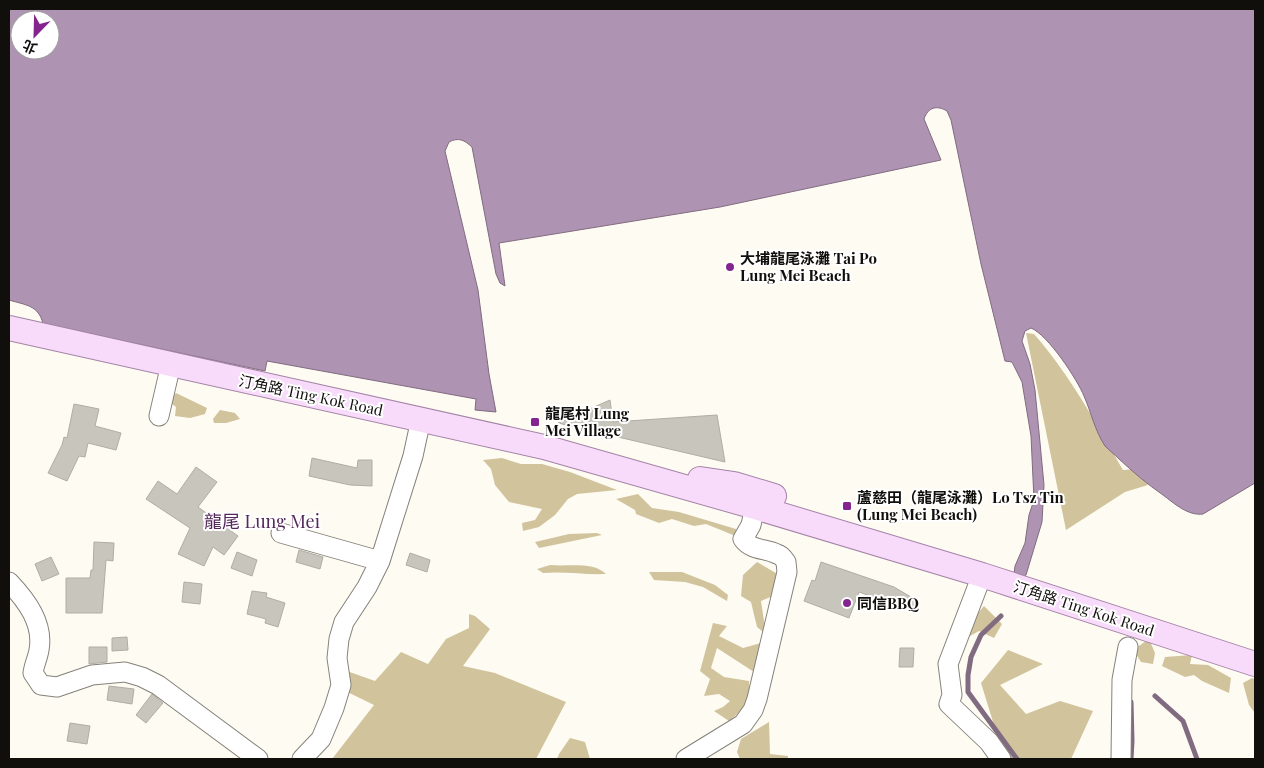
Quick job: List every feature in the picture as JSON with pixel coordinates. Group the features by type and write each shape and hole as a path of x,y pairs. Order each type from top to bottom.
{"main road":[{"name":"汀角路 Ting Kok Road","path":"9,328 544,447 755,507 982,575 1255,664"},
{"name":"汀角路 Ting Kok Road","path":"612,466 734,484 854,522 913,554"}],"street":[{"path":"159,416 171,364"},
{"path":"302,759 321,739 342,685 337,658 339,639 344,622 367,587 380,562 414,456 421,419"},
{"path":"686,759 743,724 753,710 757,699 787,572 786,562 779,554 754,548 743,539 751,525 755,507"},
{"path":"281,533 380,562"},
{"path":"982,575 948,664 952,695 949,704 989,742 1001,759"},
{"path":"9,582 23,597 33,614 39,630 39,650 33,673 41,685 56,687 92,675 125,672 158,686 258,759"},
{"path":"1121,759 1122,680 1128,647"}],"shaded area":[{"path":"9,9 1255,9 1255,483 1203,514 1192,513 1177,505 1140,478 1105,446 1075,379 1053,348 1038,332 1031,328 1025,331 1022,341 1030,364 1035,390 1044,485 1042,522 1026,575 1023,578 1014,574 1015,566 1025,543 1029,515 1034,500 1031,436 1022,382 1012,362 1005,361 981,264 951,120 947,111 940,108 930,110 924,119 941,160 720,207 499,243 505,286 500,283 496,274 472,147 461,140 449,142 445,151 478,290 496,412 475,410 476,399 267,361 265,371 43,324 35,309 9,300"},
{"path":"1026,333 1034,334 1059,366 1082,400 1123,470 1135,469 1148,485 1125,492 1066,530"},
{"path":"176,393 207,408 205,414 190,418 175,416 176,407 168,401"},
{"path":"220,410 235,413 240,419 226,423 214,423 213,419"},
{"path":"502,458 521,464 542,464 570,472 617,490 577,494 568,499 555,515 539,527 523,531 522,523 535,520 542,509 509,502 495,485 491,469 483,460"},
{"path":"638,494 652,508 679,512 736,529 738,537 706,524 694,526 672,519 659,523 636,514 635,510 616,499"},
{"path":"597,533 602,535 539,548 535,542 569,534"},
{"path":"757,562 781,576 780,593 761,601 765,628 763,632 757,627 751,602 741,596 743,575"},
{"path":"550,565 594,567 606,574 543,573 537,569"},
{"path":"649,572 682,572 715,585 728,595 727,601 703,587 685,582 654,580"},
{"path":"984,606 1002,624 994,638 979,631 970,636 968,625"},
{"path":"469,614 475,616 490,629 463,666 495,673 566,702 536,759 332,759 374,705 335,686 344,670 375,681 401,652 428,664 446,639 469,628"},
{"path":"713,623 727,626 719,636 743,648 761,643 754,672 717,648 711,668 724,677 749,681 749,704 729,721 714,711 730,701 719,694 704,696 710,679 700,671"},
{"path":"1149,639 1155,653 1153,664 1141,662 1136,654 1136,648"},
{"path":"1008,650 1043,664 1000,685 1026,714 1060,701 1093,711 1071,759 1007,759 1002,751 981,683"},
{"path":"1192,655 1190,664 1208,665 1231,678 1229,693 1202,681 1194,675 1185,677 1162,666 1165,657"},
{"path":"1252,678 1255,679 1255,713 1249,705 1243,683"},
{"path":"769,722 770,754 788,756 788,759 740,759 737,752 741,739"},
{"path":"570,738 585,742 590,759 557,759"}],"building":[{"path":"610,400 613,422 717,415 725,462 558,423"},
{"path":"74,404 99,409 95,426 121,433 116,450 88,443 85,457 79,456 67,481 48,473 64,437 67,438"},
{"path":"312,458 357,468 358,460 372,460 372,486 350,485 309,476"},
{"path":"196,467 217,482 198,507 238,536 224,555 213,547 204,566 178,554 190,528 146,499 158,481 177,494"},
{"path":"94,542 114,543 113,561 106,560 102,613 66,613 66,578 90,578 91,570 93,570"},
{"path":"299,550 323,557 320,569 296,562"},
{"path":"237,552 257,560 252,576 231,568"},
{"path":"410,553 430,560 427,572 406,565"},
{"path":"51,557 59,574 42,581 35,564"},
{"path":"821,562 894,587 916,600 912,611 859,592 849,618 804,601 812,580 815,581"},
{"path":"184,582 202,584 200,604 182,602"},
{"path":"252,591 267,593 266,597 285,603 278,627 265,623 266,619 247,614"},
{"path":"127,637 128,650 112,651 112,638"},
{"path":"89,647 107,647 107,662 89,664"},
{"path":"900,648 914,648 913,667 899,667"},
{"path":"109,686 134,689 132,704 107,700"},
{"path":"152,694 163,703 146,723 136,715"},
{"path":"70,723 90,726 87,744 67,741"}],"waterway":[{"path":"1001,616 981,635 971,657 968,692 1017,759"},
{"path":"1155,696 1183,721 1197,759"},
{"path":"1131,702 1131,759"}],"place":[{"name":"大埔龍尾泳灘 Tai Po Lung Mei Beach","path":"730,267"},
{"name":"龍尾村 Lung Mei Village","path":"535,422"},
{"name":"蘆慈田（龍尾泳灘）Lo Tsz Tin (Lung Mei Beach)","path":"847,506"},
{"name":"同信BBQ","path":"847,603"}],"district":[{"name":"龍尾 Lung Mei","path":"262,521"}]}
